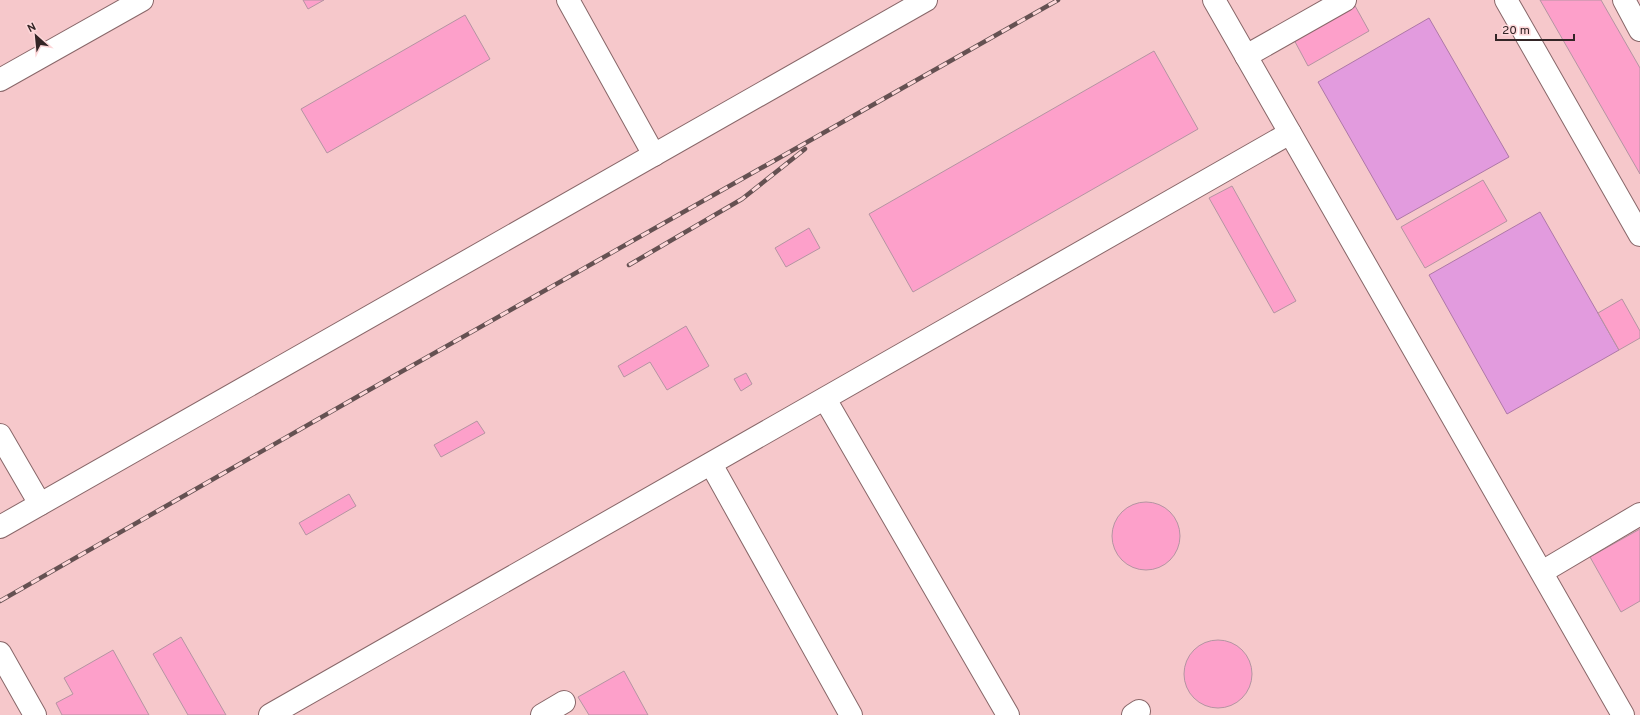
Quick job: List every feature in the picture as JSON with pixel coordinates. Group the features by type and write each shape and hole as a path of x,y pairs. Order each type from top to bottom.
{"lane":[{"path":"0,80 142,0"},
{"path":"568,0 654,155"},
{"path":"0,527 926,0"},
{"path":"1214,0 1623,715"},
{"path":"1246,56 1345,0"},
{"path":"1506,0 1640,235"},
{"path":"1624,0 1640,30"},
{"path":"272,715 1290,133"},
{"path":"825,398 1008,715"},
{"path":"0,435 40,504"},
{"path":"711,464 851,715"},
{"path":"1542,572 1640,514"},
{"path":"0,653 35,715"},
{"path":"542,715 564,702"}],"shaded area":[{"path":"0,0 1640,0 1640,715 0,715"},
{"path":"1429,18 1509,157 1397,220 1318,82"},
{"path":"1540,212 1619,350 1507,414 1429,275"}],"building":[{"path":"303,0 324,0 308,9"},
{"path":"1540,0 1601,0 1640,68 1640,174"},
{"path":"1354,4 1369,31 1308,66 1293,38"},
{"path":"465,15 490,59 327,153 301,109"},
{"path":"1154,51 1198,129 913,292 869,214"},
{"path":"1483,180 1507,221 1425,268 1401,227"},
{"path":"1232,186 1296,301 1274,313 1209,198"},
{"path":"809,228 820,248 786,267 775,248"},
{"path":"1622,299 1640,331 1640,338 1619,350 1598,313"},
{"path":"686,326 709,366 667,390 650,362 624,377 618,366"},
{"path":"746,373 752,384 741,391 734,379"},
{"path":"477,421 485,433 441,457 434,445"},
{"path":"349,494 356,506 306,535 299,523"},
{"path":"1146,502 1159,505 1170,512 1177,523 1180,536 1177,549 1170,560 1159,567 1146,570 1133,567 1122,560 1115,549 1112,536 1115,523 1122,512 1133,505"},
{"path":"1640,529 1640,601 1621,612 1590,557"},
{"path":"181,637 226,715 188,715 153,654"},
{"path":"1218,640 1231,643 1242,650 1249,661 1252,674 1249,687 1242,698 1231,705 1218,708 1205,705 1194,698 1187,687 1184,674 1187,661 1194,650 1205,643"},
{"path":"113,650 149,715 62,715 56,703 73,694 64,678"},
{"path":"624,671 648,715 589,715 578,697"}],"railway":[{"path":"0,601 1058,0"},
{"path":"629,265 742,199 805,149"}]}
